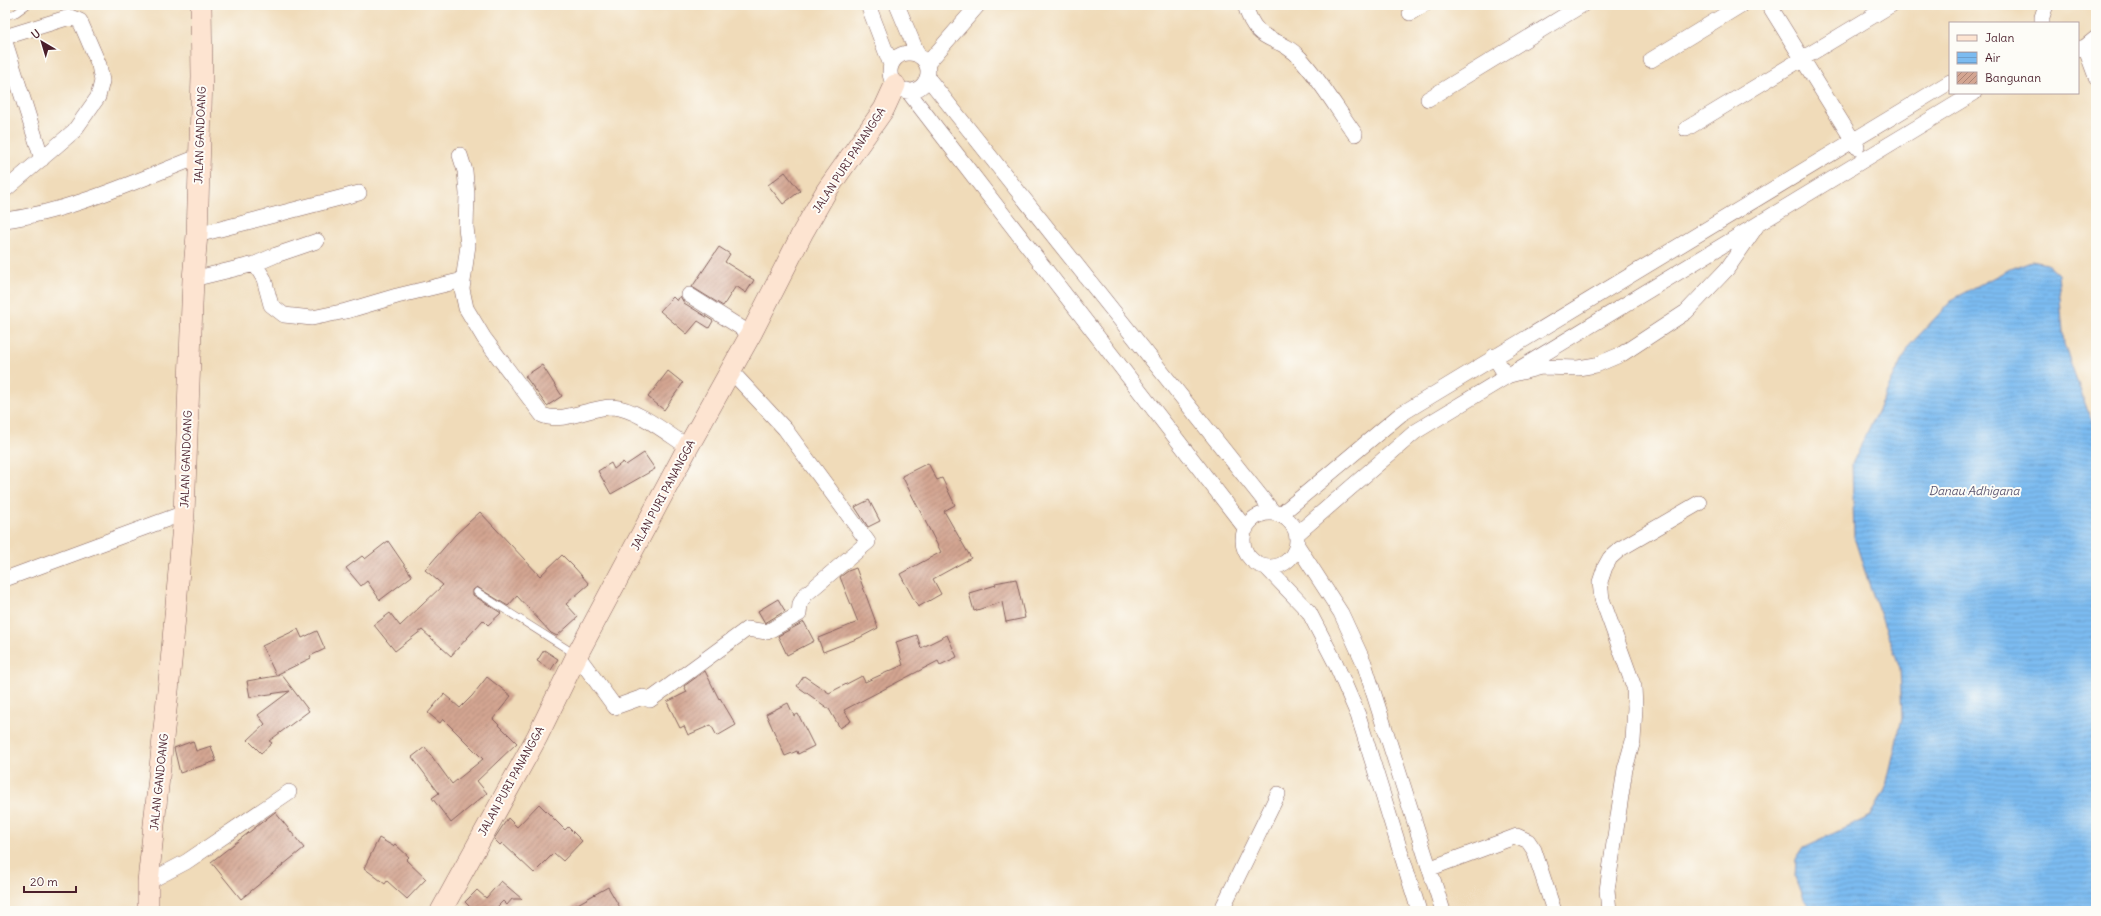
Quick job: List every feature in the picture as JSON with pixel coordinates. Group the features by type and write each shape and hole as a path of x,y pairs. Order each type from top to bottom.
{"street":[{"name":"JALAN GANDOANG","path":"148,911 148,882 171,669 184,513 193,279 197,235 198,157 202,77 201,5"},
{"path":"868,5 898,80 1246,529"},
{"path":"897,5 924,65 1277,514 1292,524 1297,539 1341,613 1364,663 1431,868 1443,911"},
{"path":"898,80 920,88 924,65 978,5"},
{"path":"1245,5 1254,28 1264,37 1284,45 1298,56 1313,73 1355,134"},
{"path":"1410,13 1423,5"},
{"path":"1428,99 1582,5"},
{"path":"1651,60 1741,5"},
{"path":"1769,5 1863,159"},
{"path":"1686,129 1891,5"},
{"path":"2042,22 2046,5"},
{"path":"5,37 70,17 76,18 80,21 99,65 102,82 98,98 74,131 5,190"},
{"path":"5,42 42,159"},
{"path":"2086,45 2096,77"},
{"path":"898,80 894,60 905,53 924,65"},
{"name":"JALAN PURI PANANGGA","path":"441,911 536,737 577,655 688,447 751,334 827,190 884,109 898,80"},
{"path":"1419,911 1358,715 1335,662 1309,612 1266,567 1254,561 1246,551 1243,540 1246,529 1252,520 1262,514 1277,514 1401,414 1494,356 1949,83"},
{"path":"1266,567 1276,567 1286,562 1293,555 1297,539 1415,432 1972,94"},
{"path":"460,155 465,171 468,245 462,289 466,308 480,332 542,415 550,418 590,409 613,407 630,411 688,447"},
{"path":"5,220 20,218 66,206 198,157"},
{"path":"197,235 359,193"},
{"path":"1506,376 1541,367 1578,368 1596,365 1622,354 1686,312 1711,288 1727,269 1758,223"},
{"path":"193,279 255,264 317,241"},
{"path":"255,264 264,279 271,305 284,315 312,318 346,311 463,280"},
{"path":"689,295 751,334"},
{"path":"1494,356 1506,376"},
{"path":"577,655 615,707 643,697 650,700 747,629 767,632 799,614 800,604 805,595 868,542 785,429 731,370"},
{"path":"1609,911 1607,890 1625,769 1633,741 1635,708 1634,687 1602,599 1600,582 1610,558 1620,549 1699,503"},
{"path":"5,579 184,513"},
{"path":"148,882 186,862 289,792"},
{"path":"1221,911 1278,794"},
{"path":"1431,868 1517,836 1528,841 1534,850 1554,911"},
{"path":"1414,892 1437,887"}],"lane":[{"path":"5,16 16,13 27,5"},
{"path":"477,592 577,655"}],"water":[{"name":"Danau Adhigana","path":"2031,261 2047,264 2058,274 2064,344 2096,434 2096,911 1815,911 1803,899 1795,877 1796,859 1804,847 1871,816 1885,790 1902,718 1900,668 1868,581 1854,537 1852,464 1908,347 1954,298 2010,269"}],"building":[{"path":"785,172 800,191 783,204 768,185"},
{"path":"719,247 730,254 725,262 754,280 746,293 736,286 723,306 692,287"},
{"path":"680,296 684,303 713,321 709,328 698,321 687,334 660,311 673,297 677,301"},
{"path":"542,365 562,396 547,406 525,376"},
{"path":"668,371 683,383 664,410 648,397"},
{"path":"644,453 655,469 611,494 598,471 611,463 614,469 623,462 626,465"},
{"path":"928,463 937,480 942,478 955,505 944,511 971,558 933,579 941,594 918,607 900,574 941,552 902,476"},
{"path":"869,500 880,521 868,527 855,507"},
{"path":"480,512 540,576 562,555 575,568 589,584 566,604 578,617 557,636 551,633 517,596 508,606 477,587 473,590 473,595 501,613 488,625 483,620 451,656 422,630 395,651 374,625 390,613 400,626 443,585 425,570 455,535"},
{"path":"388,541 412,576 380,600 367,581 361,586 346,568 362,556 365,559"},
{"path":"856,568 878,628 859,638 823,652 818,638 858,622 840,577 848,571"},
{"path":"1016,579 1025,618 1006,622 1002,602 974,611 969,593 996,585 995,583"},
{"path":"778,599 785,611 765,623 758,611"},
{"path":"804,622 814,641 787,655 778,636"},
{"path":"298,629 302,638 317,631 325,649 310,656 311,658 276,675 262,646"},
{"path":"917,635 921,648 947,635 957,657 940,665 938,661 844,710 851,721 840,728 829,709 797,686 804,676 829,693 862,676 865,682 903,665 896,642"},
{"path":"544,650 558,659 551,670 537,661"},
{"path":"705,671 719,699 720,698 736,725 717,736 711,725 688,735 684,726 680,728 667,702 687,692 684,686"},
{"path":"282,675 309,711 269,741 272,743 261,753 248,740 265,724 258,715 290,691 250,697 247,681"},
{"path":"487,677 511,696 493,719 517,743 477,781 487,793 451,823 432,798 439,793 412,757 425,747 452,784 483,759 443,719 440,723 428,713 444,694 460,708"},
{"path":"788,703 794,716 798,714 814,746 798,754 797,751 785,756 766,714"},
{"path":"193,741 196,751 211,746 216,761 180,773 174,748"},
{"path":"539,804 565,830 568,827 582,841 563,861 554,853 534,873 502,843 500,845 494,839 508,818 517,827"},
{"path":"275,812 304,848 241,899 211,862"},
{"path":"379,838 393,846 395,844 409,857 406,860 426,879 407,899 387,881 385,884 364,868"},
{"path":"501,881 522,899 512,899 507,905 503,901 496,908 499,911 474,911 465,902 477,890 486,898"},
{"path":"608,887 622,911 565,911"}]}
